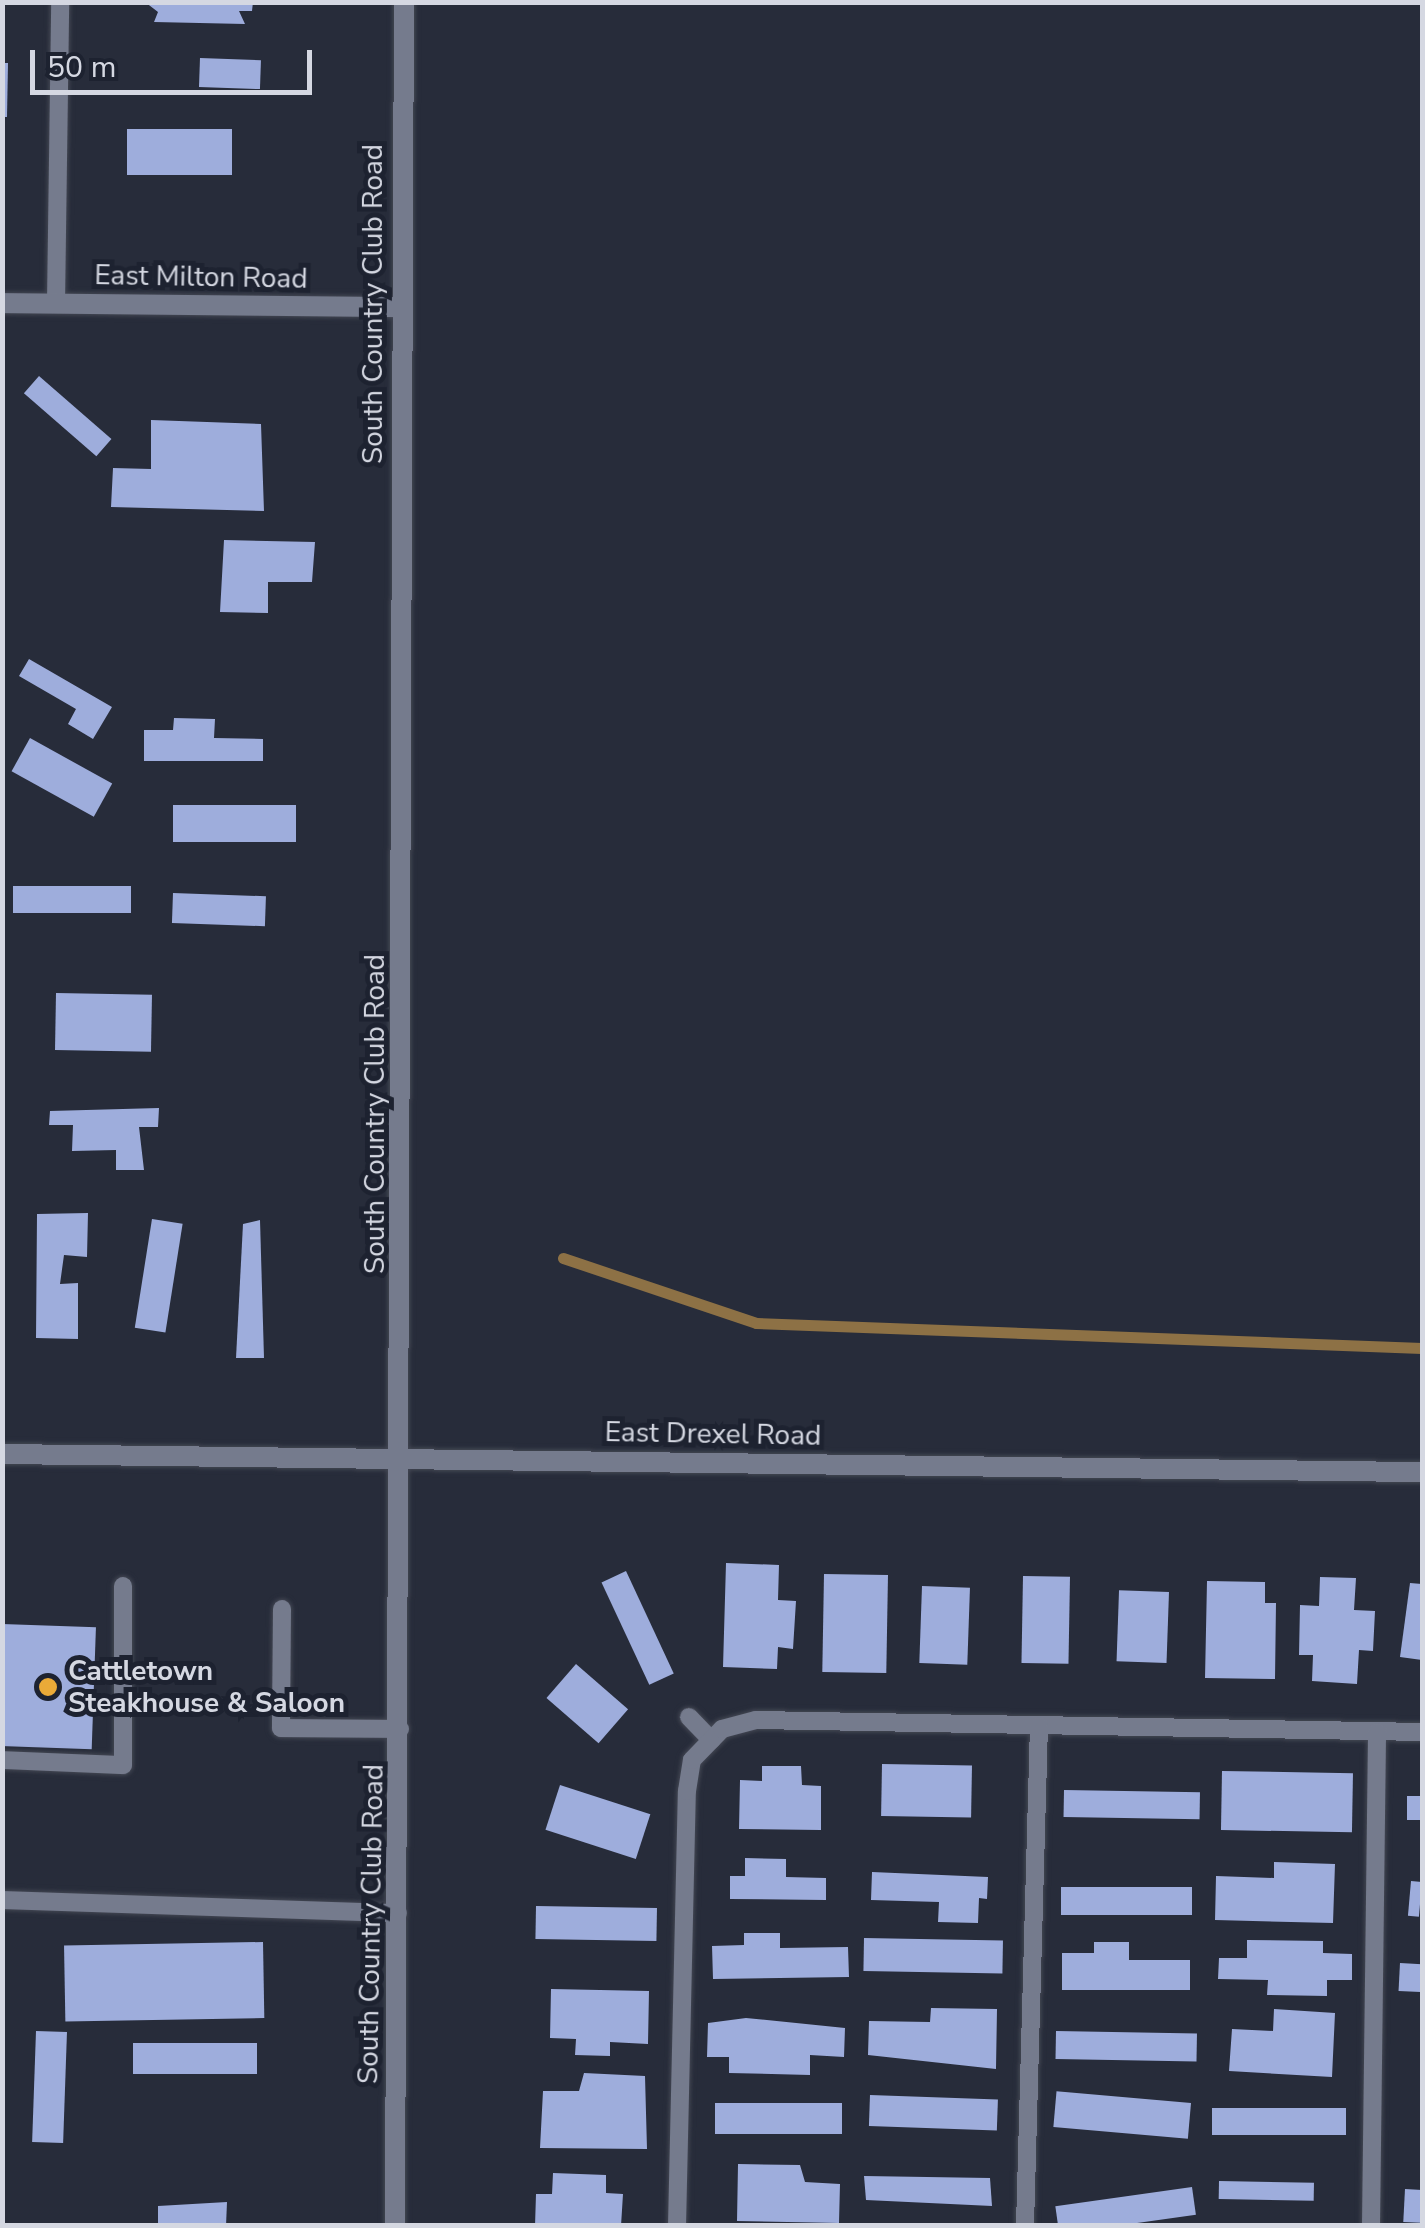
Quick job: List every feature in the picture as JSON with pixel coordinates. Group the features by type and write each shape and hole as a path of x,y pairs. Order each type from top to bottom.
{"street":[{"name":"South Country Club Road","path":"395,2226 404,1457 399,307 404,2"},
{"name":"East Milton Road","path":"2,302 399,307"},
{"name":"East Drexel Road","path":"2,1454 1422,1472"}],"lane":[{"path":"56,303 60,2"},
{"path":"2,1760 123,1764 122,1586"},
{"path":"282,1610 281,1728 400,1729"},
{"path":"689,1717 712,1740"},
{"path":"677,2226 687,1791 692,1760 712,1740 756,1720 1422,1732"},
{"path":"1025,2226 1039,1726"},
{"path":"1371,2226 1377,1732"},
{"path":"3,1900 398,1913"}],"building":[{"path":"145,2 253,2 252,11 239,11 245,24 154,22 158,12"},
{"path":"200,58 261,60 260,89 199,87"},
{"path":"2,63 8,63 7,117 2,117"},
{"path":"127,129 232,129 232,175 127,175"},
{"path":"39,376 111,439 96,456 24,393"},
{"path":"151,420 261,424 264,511 111,507 113,468 151,469"},
{"path":"224,540 315,542 312,582 268,582 268,613 220,612"},
{"path":"29,659 112,707 93,739 68,724 76,709 19,676"},
{"path":"174,718 215,719 214,738 263,739 263,761 144,761 144,730 173,730"},
{"path":"30,738 112,784 94,817 12,771"},
{"path":"173,805 296,805 296,842 173,842"},
{"path":"13,886 131,886 131,913 13,913"},
{"path":"173,893 266,896 265,926 172,923"},
{"path":"56,993 152,995 151,1052 55,1050"},
{"path":"159,1108 158,1127 139,1127 144,1170 116,1170 116,1150 72,1151 73,1125 49,1125 50,1111"},
{"path":"88,1213 87,1257 64,1255 60,1284 78,1283 78,1339 36,1338 37,1214"},
{"path":"152,1219 183,1224 165,1332 135,1328"},
{"path":"260,1220 264,1358 236,1358 243,1224"},
{"path":"726,1563 779,1565 778,1600 796,1601 793,1649 778,1647 777,1669 723,1667"},
{"path":"626,1571 674,1673 649,1685 602,1582"},
{"path":"824,1574 888,1575 886,1673 822,1672"},
{"path":"1023,1576 1070,1577 1068,1664 1021,1663"},
{"path":"1320,1577 1356,1578 1354,1610 1375,1611 1373,1651 1359,1650 1357,1684 1312,1681 1313,1655 1299,1655 1300,1605 1319,1606"},
{"path":"1207,1581 1265,1582 1265,1603 1276,1603 1275,1679 1205,1678"},
{"path":"1410,1583 1422,1584 1422,1660 1400,1657"},
{"path":"922,1586 970,1588 967,1665 919,1663"},
{"path":"1119,1590 1169,1592 1167,1663 1117,1661"},
{"name":"Cattletown Steakhouse & Saloon","path":"2,1624 96,1627 92,1749 2,1746"},
{"path":"576,1664 628,1709 599,1743 546,1698"},
{"path":"882,1764 972,1766 971,1818 881,1816"},
{"path":"762,1766 801,1766 802,1785 821,1786 821,1830 739,1829 740,1780 762,1781"},
{"path":"1222,1771 1353,1773 1352,1832 1221,1830"},
{"path":"560,1785 650,1814 636,1859 545,1830"},
{"path":"1064,1790 1200,1792 1200,1819 1064,1817"},
{"path":"1407,1796 1422,1796 1422,1820 1407,1820"},
{"path":"745,1858 786,1859 786,1877 826,1878 826,1900 730,1899 730,1876 745,1876"},
{"path":"1274,1862 1335,1864 1333,1923 1215,1920 1216,1876 1274,1878"},
{"path":"872,1872 988,1877 987,1899 979,1898 978,1923 938,1922 939,1902 871,1900"},
{"path":"1411,1881 1422,1882 1419,1917 1408,1916"},
{"path":"1061,1887 1192,1887 1192,1915 1061,1915"},
{"path":"536,1906 657,1908 656,1941 535,1939"},
{"path":"744,1933 780,1933 780,1948 848,1947 849,1977 713,1979 712,1946 744,1945"},
{"path":"864,1938 1003,1940 1002,1973 863,1971"},
{"path":"1247,1940 1323,1941 1323,1953 1352,1954 1352,1980 1327,1980 1327,1996 1267,1995 1268,1980 1218,1979 1219,1958 1247,1958"},
{"path":"263,1942 264,2018 65,2021 64,1945"},
{"path":"1094,1942 1129,1942 1129,1960 1190,1960 1190,1990 1062,1990 1062,1953 1094,1953"},
{"path":"1400,1963 1422,1964 1421,1992 1399,1991"},
{"path":"551,1989 649,1991 648,2044 610,2042 610,2056 575,2055 576,2039 550,2038"},
{"path":"931,2008 997,2009 996,2069 868,2055 869,2021 930,2022"},
{"path":"1274,2009 1335,2013 1332,2077 1229,2071 1232,2029 1273,2031"},
{"path":"746,2018 845,2028 844,2057 810,2055 810,2075 729,2073 729,2057 707,2057 708,2023"},
{"path":"36,2031 67,2032 63,2143 32,2142"},
{"path":"1056,2031 1197,2033 1196,2061 1056,2059"},
{"path":"133,2043 257,2043 257,2074 133,2074"},
{"path":"584,2073 645,2076 647,2149 540,2148 543,2091 579,2091"},
{"path":"1057,2091 1191,2103 1188,2139 1053,2127"},
{"path":"870,2095 998,2099 997,2130 869,2126"},
{"path":"715,2103 842,2103 842,2134 715,2134"},
{"path":"1212,2108 1346,2108 1346,2135 1212,2135"},
{"path":"738,2164 800,2165 805,2182 840,2184 839,2223 737,2221"},
{"path":"553,2173 606,2175 606,2193 623,2194 621,2226 535,2226 536,2194 552,2194"},
{"path":"864,2176 990,2178 992,2206 866,2200"},
{"path":"1219,2181 1314,2183 1314,2201 1219,2199"},
{"path":"1192,2187 1196,2215 1116,2226 1058,2226 1055,2206"},
{"path":"1405,2189 1422,2190 1420,2223 1403,2222"},
{"path":"227,2202 226,2226 158,2226 158,2206"}],"waterway":[{"path":"563,1258 756,1323 1422,1348"}],"place":[{"name":"Cattletown Steakhouse & Saloon","path":"48,1687"}]}
